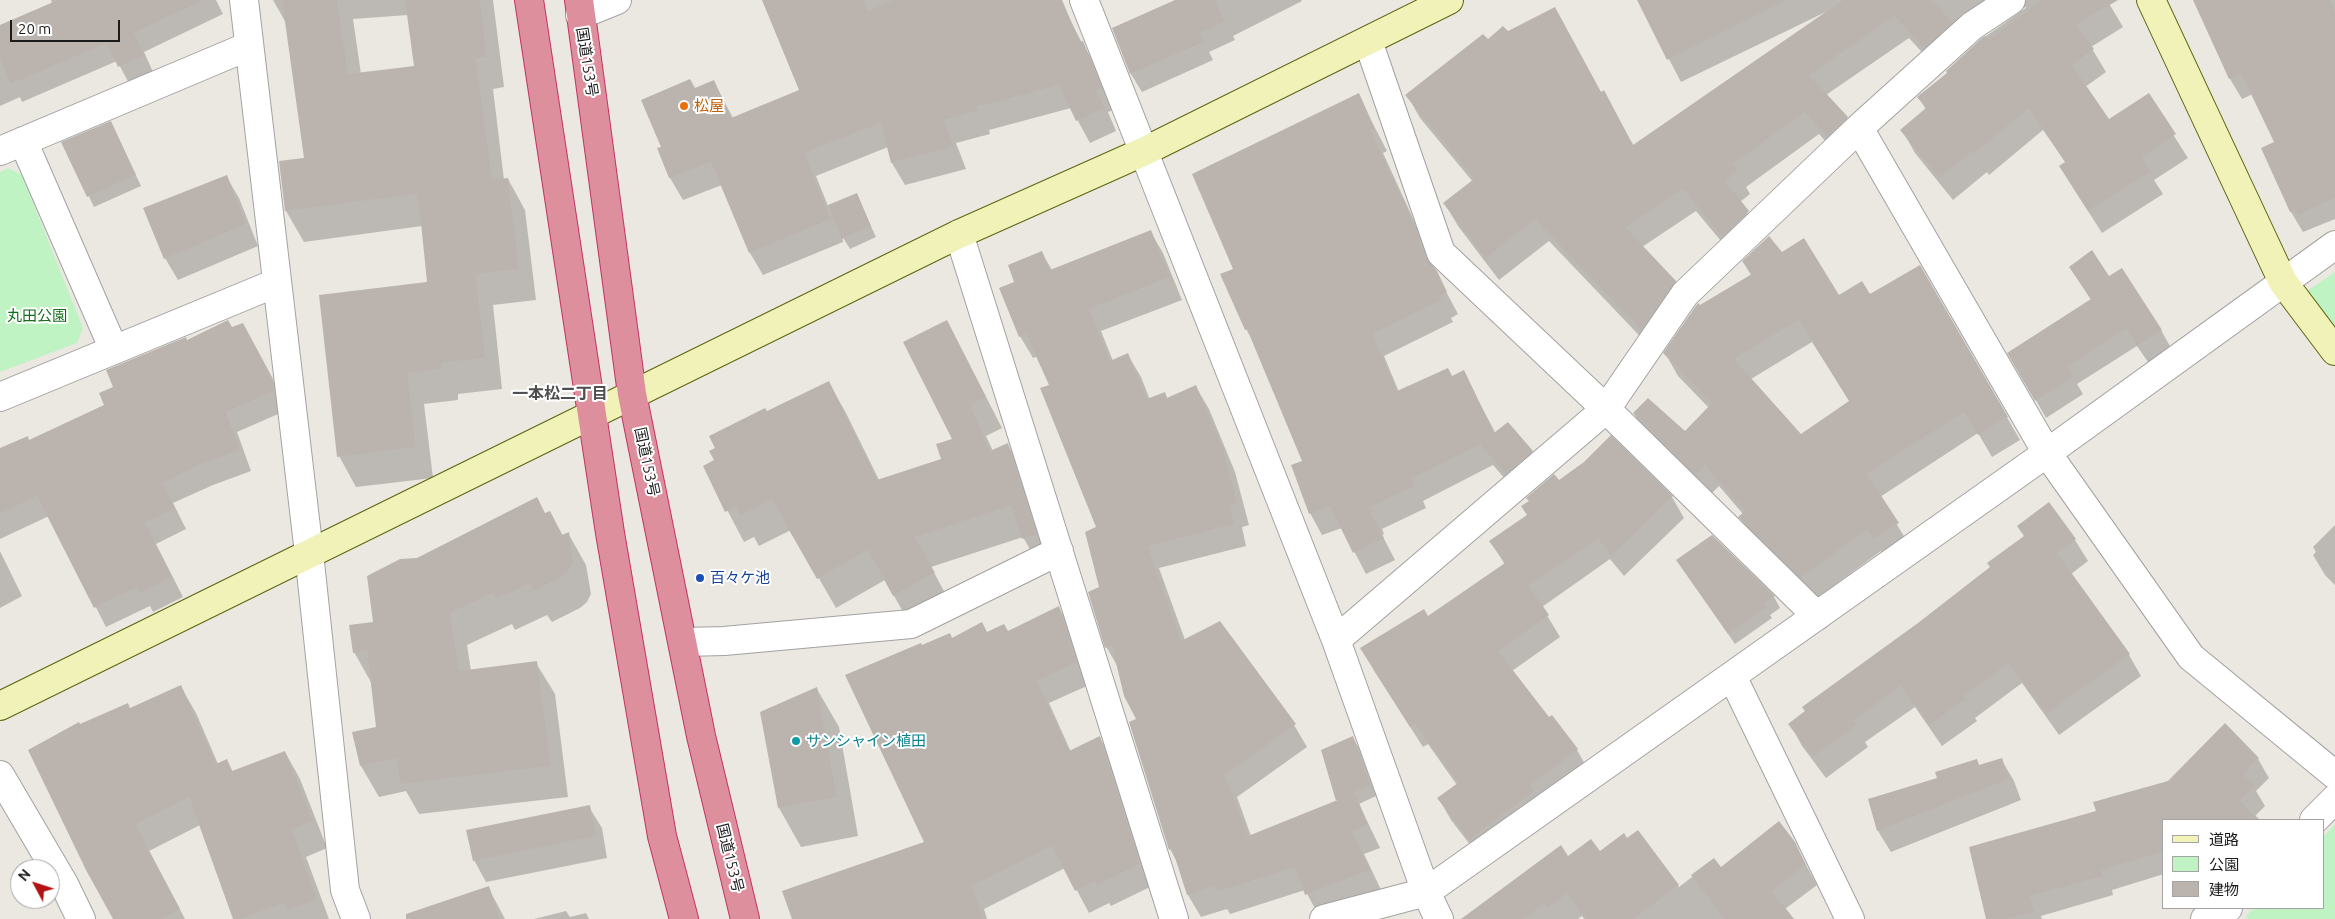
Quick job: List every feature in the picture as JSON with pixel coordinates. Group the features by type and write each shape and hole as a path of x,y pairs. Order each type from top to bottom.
{"highway":[{"path":"529,0 591,413 662,836 684,919"},
{"name":"国道153号","path":"579,7 598,134 632,394 684,642 701,736 745,919"}],"street":[{"path":"244,0 309,553 345,890 356,919"},
{"path":"579,7 617,0"},
{"path":"1084,0 1336,640 1426,892 1439,919"},
{"path":"0,706 591,413 959,234 1145,151 1449,0"},
{"path":"1336,640 1606,409 1685,294 1859,128 1972,26 2011,0"},
{"path":"2151,0 2283,282 2335,351"},
{"path":"1368,41 1440,253 1606,409 1817,616"},
{"path":"114,350 11,146 249,46"},
{"path":"1859,128 2046,453 2191,657 2335,775"},
{"path":"959,234 1174,919"},
{"path":"1324,919 1426,892 1817,616 2335,245"},
{"path":"0,397 276,284"},
{"path":"684,642 724,641 911,624 1059,550"},
{"path":"1732,676 1850,919"},
{"path":"0,775 64,884 81,919"},
{"path":"2315,819 2335,799"}],"green space":[{"name":"丸田公園","path":"8,168 22,175 83,328 77,343 0,372 0,172"},
{"path":"2335,272 2335,325 2307,291"},
{"path":"2335,824 2335,919 2248,919 2246,916 2253,909 2325,909 2325,835"}],"building":[{"path":"58,0 204,0 134,33 145,55 118,67 107,43 11,84 0,59 0,25"},
{"path":"282,0 337,0 348,74 414,66 405,0 480,0 487,57 476,58 492,180 508,178 519,269 476,274 485,358 441,363 441,369 407,373 416,447 337,457 319,295 427,282 421,223 416,194 285,211 279,161 304,158"},
{"path":"762,0 863,0 868,11 892,0 1062,0 1080,42 1083,41 1102,87 1096,90 1105,108 1076,121 1059,85 977,107 978,111 944,120 954,146 891,163 881,123 804,153 831,219 749,253 711,162 669,178 657,148 661,147 641,100 690,79 695,88 714,80 731,118 799,90"},
{"path":"1175,0 1215,0 1225,22 1200,33 1204,42 1130,74 1112,28"},
{"path":"1637,0 1787,0 1667,60"},
{"path":"1843,0 1932,0 1953,23 1924,48 1895,16 1809,75 1848,117 1827,137 1805,112 1733,164 1738,171 1725,181 1749,211 1722,237 1683,189 1625,227 1676,281 1641,330 1535,219 1486,258 1443,203 1474,179 1405,95 1483,34 1488,39 1503,26 1508,31 1555,7 1601,92 1604,90 1633,145"},
{"path":"2041,0 2118,0 2076,25 2094,49 2072,65 2109,119 2149,93 2176,134 2142,157 2151,171 2088,211 2059,166 2065,162 2029,108 1975,153 1973,151 1939,178 1900,130 1926,108 1917,97 1947,73 1946,71 1982,38 1985,36 1989,40"},
{"path":"2193,0 2330,0 2335,12 2335,198 2298,215 2295,210 2290,212 2261,148 2274,142 2241,73 2229,79"},
{"path":"1359,93 1375,129 1371,131 1415,226 1426,258 1437,271 1447,292 1440,296 1442,300 1373,334 1397,391 1448,368 1452,376 1464,370 1494,433 1508,422 1533,451 1506,474 1480,445 1483,443 1412,479 1415,486 1371,507 1373,512 1371,513 1384,538 1353,553 1330,506 1309,514 1291,465 1302,461 1247,329 1245,330 1220,274 1233,269 1192,174"},
{"path":"111,121 136,175 87,197 61,142"},
{"path":"227,175 246,224 164,259 143,208"},
{"path":"857,193 871,226 842,239 828,205"},
{"path":"1151,230 1170,277 1089,309 1110,361 1128,353 1147,399 1165,392 1167,398 1196,385 1223,448 1237,503 1230,505 1234,524 1148,546 1181,641 1220,621 1296,724 1225,775 1248,836 1355,793 1368,825 1352,831 1370,870 1305,895 1295,867 1217,892 1215,886 1187,895 1172,848 1169,850 1129,722 1136,719 1124,696 1112,646 1105,648 1088,592 1099,587 1085,532 1096,527 1040,388 1049,385 1026,334 1019,337 999,288 1014,282 1008,265 1042,251 1050,270"},
{"path":"1769,236 1782,252 1804,238 1839,295 1862,281 1870,294 1920,265 2008,417 1978,435 1964,412 1867,474 1899,523 1874,539 1867,530 1800,578 1738,517 1745,511 1705,465 1695,475 1633,413 1648,398 1685,431 1712,403 1663,353 1698,303 1700,305 1752,274 1742,261","holes":["1799,320 1849,401 1801,434 1734,359"]},
{"path":"2092,250 2109,276 2122,268 2162,330 2137,346 2126,329 2068,367 2074,376 2035,401 2007,353 2091,299 2069,267"},
{"path":"228,320 232,327 243,323 273,379 274,391 226,412 240,450 201,464 163,483 175,508 145,523 172,577 140,593 137,587 94,608 37,496 0,514 0,448 28,436 29,440 104,405 99,393 113,387 106,370 186,337 187,340"},
{"path":"947,320 986,397 970,405 991,453 992,450 1008,443 1037,534 1022,539 1011,505 915,537 935,573 893,596 868,550 817,579 772,500 740,516 736,507 725,512 703,466 714,460 709,451 715,448 709,436 765,408 767,411 829,381 877,480 941,459 936,444 952,439 903,342"},
{"path":"1611,435 1673,496 1611,556 1598,539 1529,586 1549,615 1498,651 1549,717 1552,715 1578,749 1530,786 1534,791 1469,840 1437,798 1458,783 1415,724 1410,727 1360,648 1424,609 1428,616 1505,563 1489,541 1527,515 1521,506 1529,501 1526,498 1554,474 1559,480 1584,462"},
{"path":"537,497 545,513 550,511 562,535 569,532 573,562 569,570 562,577 533,591 530,583 496,599 493,593 450,613 459,671 537,661 551,766 400,784 397,758 360,766 352,732 376,727 367,650 353,653 349,625 373,622 367,576 400,559 417,558"},
{"path":"2049,502 2076,539 2057,553 2130,654 2046,714 2009,663 1964,696 1966,699 1929,725 1901,686 1854,720 1857,725 1813,757 1788,724 1805,711 1802,707 1918,623 1990,567 1987,563 2024,536 2017,526"},
{"path":"1712,535 1775,596 1764,604 1767,607 1728,634 1676,560"},
{"path":"1059,606 1077,662 1037,681 1069,751 1100,736 1140,864 1097,885 1095,881 1075,891 1052,846 972,886 983,919 792,919 782,891 924,842 845,675 921,643 922,645 950,633 952,638 982,622 987,632 1004,624 1008,631"},
{"path":"181,685 216,764 227,759 232,771 285,751 313,821 292,830 317,900 287,910 285,903 240,919 233,919 189,797 135,824 180,909 161,919 113,919 86,870 28,750 79,722 80,724 128,703 130,708"},
{"name":"サンシャイン植田","path":"817,687 837,797 778,808 760,712"},
{"path":"2225,723 2259,758 2243,774 2255,786 2240,801 2259,819 2162,819 2162,853 2101,870 2103,876 2030,896 2034,912 2005,919 1986,919 1969,847 2096,811 2093,802 2168,781"},
{"path":"1353,736 1371,785 1336,801 1321,750"},
{"path":"2002,758 2009,779 1877,831 1868,799 1937,778 1935,772 1977,759 1979,765"},
{"path":"590,805 596,836 473,861 466,830"},
{"path":"1779,821 1795,842 1806,865 1772,891 1794,919 1725,919 1691,875 1714,858 1721,867"},
{"path":"1638,830 1679,885 1633,919 1586,919 1567,894 1548,907 1545,903 1524,919 1461,919 1561,845 1568,856 1591,839 1600,851 1624,833 1627,838"},
{"path":"489,886 500,919 406,919 406,914"}],"place":[{"name":"松屋","path":"684,106"},
{"name":"百々ケ池","path":"700,578"},
{"name":"サンシャイン植田","path":"796,741"}],"district":[{"name":"一本松二丁目","path":"560,394"}]}
